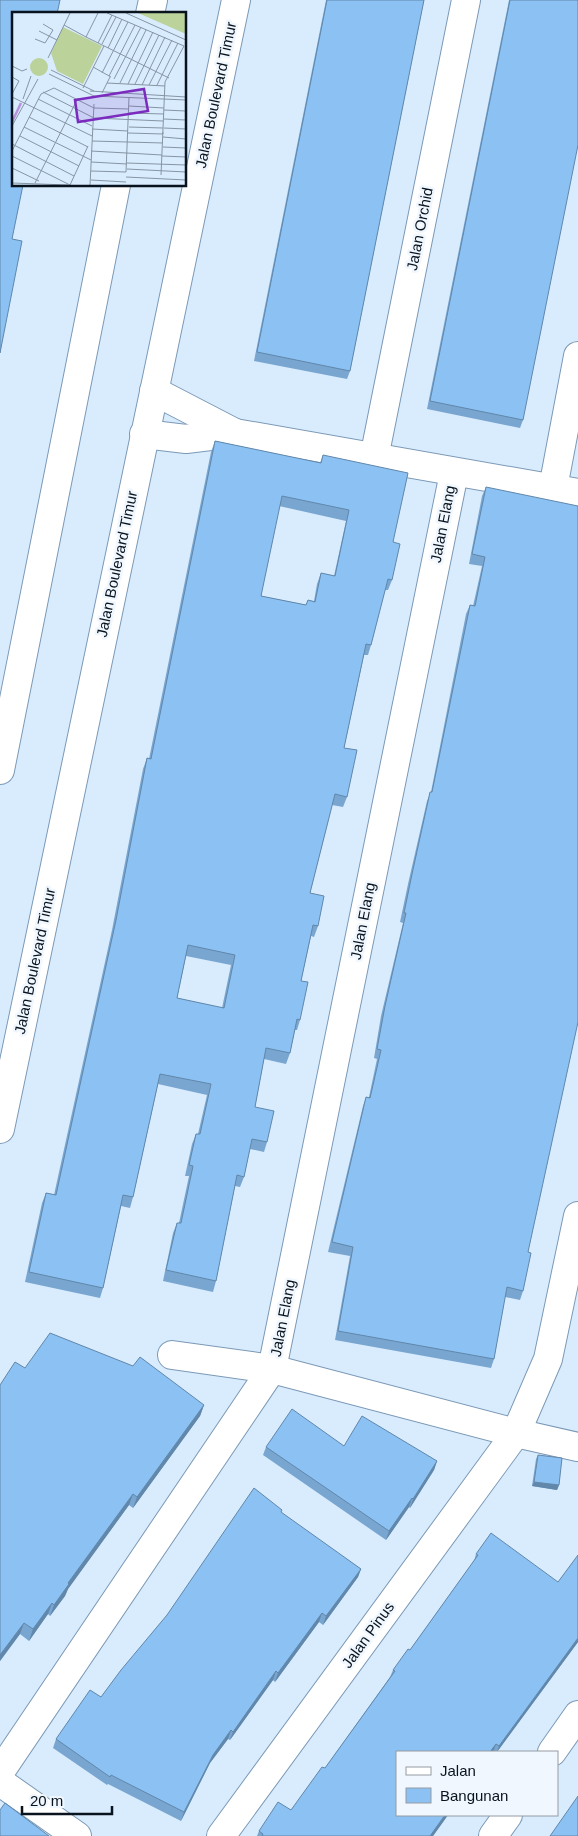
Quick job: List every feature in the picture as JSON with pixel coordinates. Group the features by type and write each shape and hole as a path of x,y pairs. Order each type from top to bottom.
{"street":[{"name":"Jalan Boulevard Timur","path":"0,1129 236,0"},
{"name":"Jalan Orchid","path":"374,458 466,0"},
{"path":"0,770 116,186"},
{"path":"144,434 186,439 235,433 454,473 566,491 578,356"},
{"path":"154,390 235,433"},
{"name":"Jalan Elang","path":"272,1369 454,473"},
{"name":"Jalan Pinus","path":"221,1836 516,1433 533,1398 548,1359 578,1216"},
{"path":"172,1355 272,1369 516,1433 578,1447"},
{"path":"0,1772 272,1369"},
{"path":"553,1751 578,1715"},
{"path":"0,1782 77,1836"},
{"path":"493,1836 507,1816"}],"building":[{"path":"0,0 60,0 57,12 12,12 12,186 23,186 12,239 22,241 0,353"},
{"path":"327,0 424,0 350,371 257,352"},
{"path":"510,0 578,0 578,145 523,420 430,401"},
{"path":"215,441 321,463 323,455 408,473 393,542 400,544 392,580 388,579 371,645 366,644 344,748 357,750 347,797 335,794 310,893 324,896 318,926 313,925 301,981 308,982 300,1020 297,1019 290,1053 266,1048 255,1107 274,1111 267,1142 252,1139 244,1177 237,1175 216,1281 166,1270 177,1223 181,1223 193,1166 189,1165 196,1134 200,1134 211,1084 160,1074 133,1197 123,1195 103,1288 29,1272 46,1193 56,1195 116,920 147,758 151,759","holes":["282,496 349,510 335,576 321,573 315,602 308,600 306,605 261,596","188,945 235,955 224,1008 177,998"]},
{"path":"486,487 578,506 578,1022 528,1252 531,1253 523,1291 507,1287 494,1359 338,1331 353,1247 332,1242 366,1097 370,1098 381,1050 377,1049 406,913 404,913 412,874 430,792 432,792 470,605 475,606 485,557 472,554"},
{"path":"50,1333 133,1366 140,1357 204,1405 137,1497 133,1494 54,1605 52,1603 33,1629 24,1623 0,1655 0,1385 15,1362 25,1368"},
{"path":"292,1409 344,1446 362,1416 437,1461 413,1499 389,1531 266,1447"},
{"path":"538,1455 562,1458 559,1485 534,1482"},
{"path":"254,1488 282,1510 281,1512 361,1569 326,1616 322,1613 278,1673 276,1671 233,1732 231,1730 213,1755 184,1812 111,1775 110,1777 56,1739 90,1690 101,1697 167,1615"},
{"path":"491,1533 558,1582 578,1555 578,1638 499,1746 496,1744 491,1751 396,1751 396,1816 444,1816 430,1836 262,1836 263,1834 259,1831 278,1802 291,1810 322,1767 325,1768 395,1671 393,1670 408,1649 410,1650 478,1555 476,1554"},
{"path":"578,1796 578,1836 550,1836"},
{"path":"5,1803 49,1836 0,1836 0,1810"}]}
